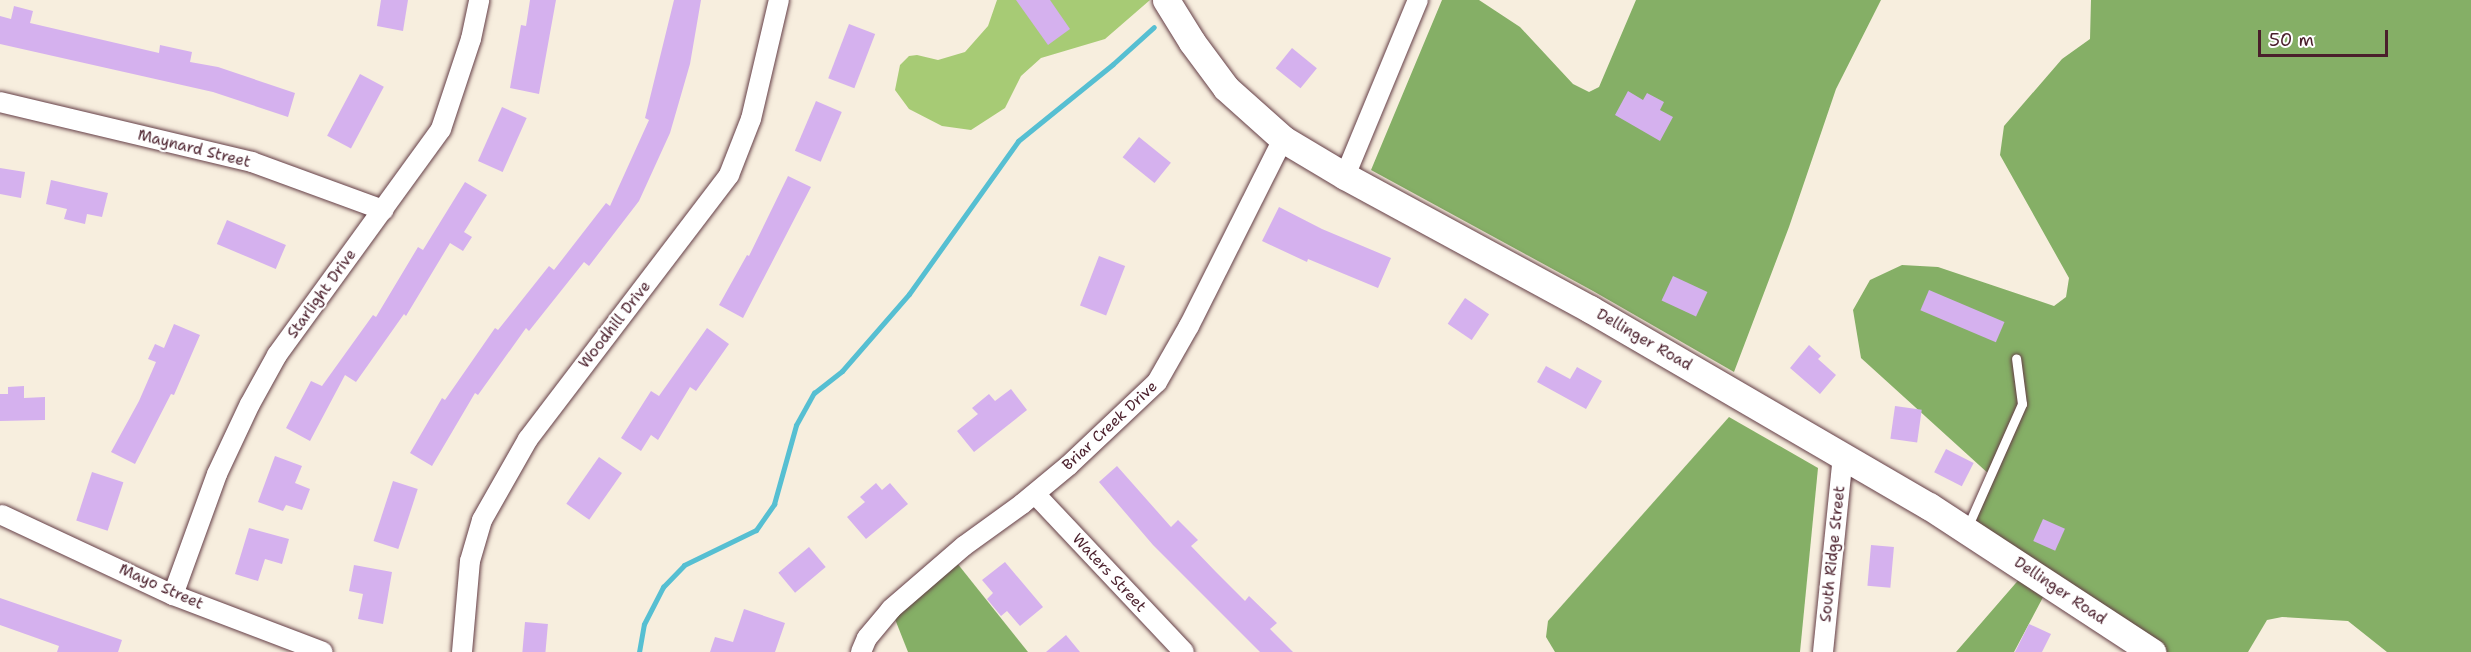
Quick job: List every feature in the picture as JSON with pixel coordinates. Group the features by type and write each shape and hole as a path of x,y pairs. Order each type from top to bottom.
{"street":[{"name":"Starlight Drive","path":"173,595 217,474 250,404 277,355 441,129 471,39 479,0"},
{"name":"Woodhill Drive","path":"462,652 470,561 482,520 528,439 729,175 751,119 779,0"},
{"name":"Dellinger Road","path":"1166,0 1192,42 1226,88 1283,139 1345,177 1590,309 1844,455 1966,530 2152,652"},
{"path":"1345,177 1418,0"},
{"name":"Maynard Street","path":"0,102 252,162 383,210"},
{"name":"Briar Creek Drive","path":"861,652 867,638 891,609 964,546 1035,494 1119,421 1157,382 1190,326 1283,139"},
{"name":"South Ridge Street","path":"1823,652 1844,455"},
{"name":"Waters Street","path":"1035,494 1184,652"},
{"name":"Mayo Street","path":"2,515 173,595 323,652"}],"lane":[{"path":"1966,530 2022,404 2016,358"}],"green space":[{"path":"997,0 1150,0 1105,39 1041,58 1021,76 1005,108 971,130 942,126 909,109 895,90 900,65 909,56 917,55 938,60 965,52 988,26"},
{"path":"1442,0 1479,0 1520,27 1573,84 1589,92 1599,87 1636,0 1881,0 1836,89 1789,227 1734,372 1593,291 1371,170"},
{"path":"2091,0 2471,0 2471,652 2387,652 2348,621 2282,617 2267,620 2248,652 2152,652 2050,584 2014,652 1956,652 2028,569 1966,530 1990,475 1861,358 1853,310 1870,280 1902,265 1938,267 2054,306 2066,297 2069,278 2000,155 2004,126 2062,59 2090,39"},
{"path":"1729,417 1818,468 1800,652 1555,652 1546,637 1548,621"},
{"path":"949,553 1028,652 908,652 891,609"}],"building":[{"path":"381,0 408,0 403,31 377,26"},
{"path":"530,0 556,0 539,94 510,88 521,25 526,26"},
{"path":"674,0 701,0 690,64 670,133 639,201 589,266 584,262 529,331 526,328 478,395 475,393 432,466 410,453 442,398 445,400 495,328 498,330 549,266 554,270 606,203 610,206 649,120 645,118"},
{"path":"1016,0 1050,0 1070,29 1048,45"},
{"path":"14,6 33,11 30,23 159,53 160,45 192,52 190,62 218,67 295,93 288,117 213,92 0,44 0,16 11,19"},
{"path":"849,24 875,34 854,88 828,78"},
{"path":"1292,48 1317,68 1301,88 1276,68"},
{"path":"360,74 384,87 351,148 327,136"},
{"path":"1628,91 1643,100 1647,93 1664,102 1660,110 1673,117 1660,141 1615,115"},
{"path":"816,101 842,112 821,162 795,151"},
{"path":"502,107 527,118 503,172 478,161"},
{"path":"1139,137 1171,163 1155,183 1123,157"},
{"path":"0,168 25,172 21,198 0,194"},
{"path":"788,176 811,187 743,318 719,305 747,255 749,256"},
{"path":"51,180 108,193 102,217 87,214 85,224 64,219 67,209 46,204"},
{"path":"465,182 487,195 464,232 472,237 463,251 450,243 406,316 404,314 356,382 345,375 310,441 286,428 311,381 322,386 373,315 376,317 418,247 423,250"},
{"path":"1279,207 1322,229 1391,258 1378,288 1308,259 1307,262 1262,241"},
{"path":"227,220 286,245 276,269 217,244"},
{"path":"1099,256 1125,266 1106,316 1080,305"},
{"path":"1673,276 1707,292 1696,317 1662,300"},
{"path":"1929,290 2004,322 1996,342 1920,310"},
{"path":"1465,298 1489,314 1472,340 1448,324"},
{"path":"174,324 200,335 174,395 171,394 135,464 111,452 139,401 156,362 148,359 155,344 164,348"},
{"path":"707,328 729,344 696,391 690,387 658,440 651,435 641,451 621,438 651,391 659,396"},
{"path":"1809,345 1821,356 1818,359 1836,375 1820,394 1790,368"},
{"path":"1546,366 1570,379 1577,367 1602,381 1586,409 1537,382"},
{"path":"24,386 24,398 45,397 45,420 0,421 0,394 8,394 8,387"},
{"path":"1011,389 1027,410 974,452 957,431 978,414 972,408 989,394 995,401"},
{"path":"1895,406 1922,410 1917,442 1890,439"},
{"path":"1946,449 1974,463 1962,486 1934,472"},
{"path":"275,456 302,466 295,483 310,489 302,510 286,505 283,511 258,502"},
{"path":"599,457 622,473 589,520 566,504"},
{"path":"1117,466 1171,527 1178,520 1198,540 1191,546 1245,601 1249,596 1277,623 1270,629 1293,652 1260,652 1153,545 1099,482"},
{"path":"92,472 123,482 108,531 76,521"},
{"path":"393,481 418,489 398,549 374,541"},
{"path":"876,483 882,490 890,483 908,504 866,539 847,517 865,502 860,497"},
{"path":"2043,519 2065,529 2055,551 2033,541"},
{"path":"249,528 289,539 282,564 265,559 258,581 235,574"},
{"path":"1871,545 1894,547 1890,588 1867,586"},
{"path":"809,547 826,567 795,593 778,573"},
{"path":"1005,562 1043,607 1020,626 1007,611 1001,616 987,599 993,593 982,580"},
{"path":"354,565 392,572 383,624 358,619 363,594 349,591"},
{"path":"0,598 122,640 118,652 57,652 59,646 0,625"},
{"path":"744,609 785,623 775,652 710,652 715,637 733,642"},
{"path":"525,622 548,624 545,652 522,652"},
{"path":"2029,624 2051,634 2042,652 2015,652"},
{"path":"1066,635 1080,652 1046,652"}],"waterway":[{"path":"639,652 644,624 663,587 684,565 756,530 774,504 796,425 814,393 842,371 909,294 1018,141 1113,64 1154,27"}]}
